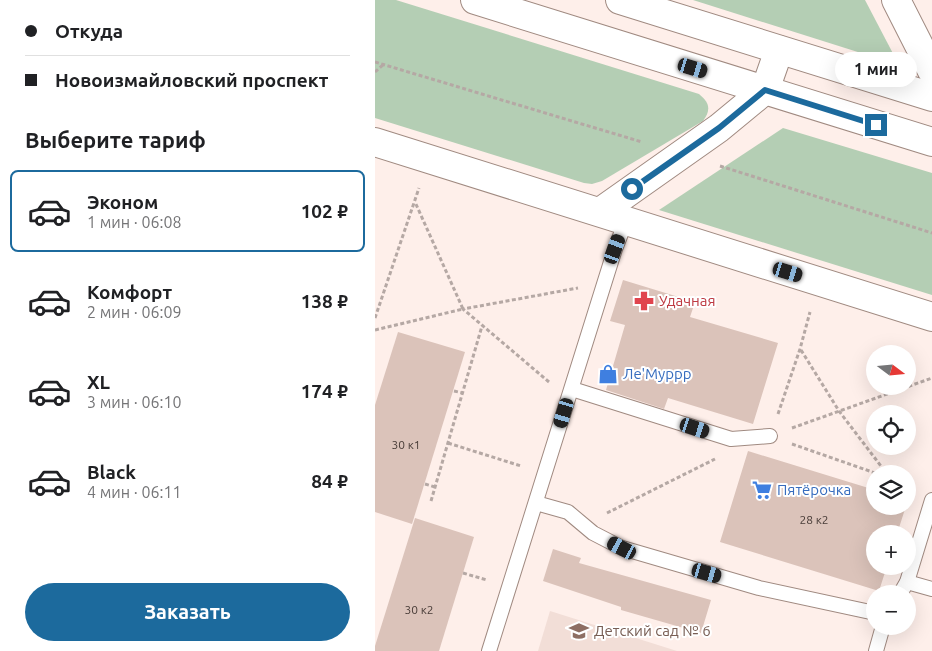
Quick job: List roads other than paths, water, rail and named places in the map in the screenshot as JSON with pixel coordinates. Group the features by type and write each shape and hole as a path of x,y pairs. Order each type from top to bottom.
{"street":[{"path":"475,0 932,142"},
{"path":"620,0 932,97"},
{"path":"896,0 932,71"},
{"path":"600,212 719,128 765,90 779,50"},
{"path":"375,142 932,316"}],"lane":[{"path":"489,651 603,287 626,221"},
{"path":"571,393 731,439 770,436"},
{"path":"905,585 932,500"},
{"path":"536,503 569,512 593,533 631,551 759,588 866,611"},
{"path":"916,589 932,590"},
{"path":"876,651 880,635"}],"place":[{"name":"Удачная","path":"644,301"},
{"name":"Ле'Муррр","path":"608,374"},
{"name":"Пятёрочка","path":"762,490"},
{"name":"Детский сад № 6","path":"579,631"}]}
